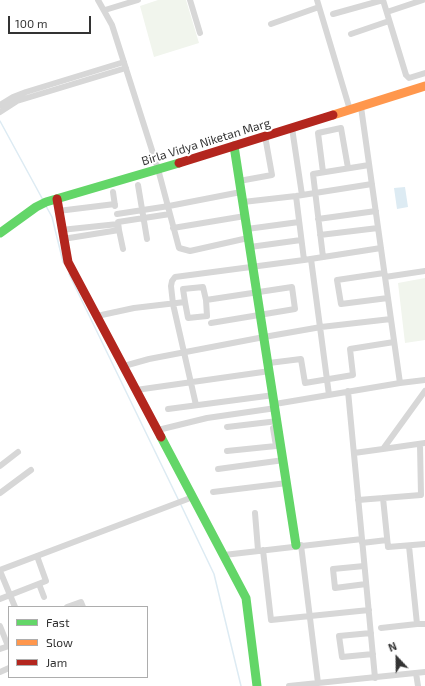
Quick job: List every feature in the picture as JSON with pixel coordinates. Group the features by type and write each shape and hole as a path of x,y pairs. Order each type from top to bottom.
{"street":[{"path":"98,0 105,10 112,25 158,169 179,248 183,250 248,238 299,222"},
{"path":"105,10 138,0"},
{"path":"190,0 200,33"},
{"path":"317,0 350,110"},
{"path":"333,14 383,0 406,75 409,78 425,73"},
{"path":"387,12 423,0"},
{"path":"271,24 319,7"},
{"path":"351,34 390,21"},
{"path":"0,105 13,97 26,92 125,65"},
{"path":"0,112 17,101 125,65"},
{"name":"Birla Vidya Niketan Marg","path":"0,233 36,207 46,202 234,146 425,86"},
{"path":"361,107 400,383"},
{"path":"292,128 299,195 299,222 304,260"},
{"path":"323,172 318,133 341,128 348,168"},
{"path":"239,182 272,175 266,136"},
{"path":"227,451 276,446 275,403 234,146"},
{"path":"323,257 313,174 369,165"},
{"path":"243,202 372,184"},
{"path":"138,185 147,239"},
{"path":"113,192 123,249"},
{"path":"116,214 169,206 241,192"},
{"path":"57,199 68,262 246,598 257,686"},
{"path":"58,211 115,204"},
{"path":"318,219 376,211"},
{"path":"62,234 118,225 144,218 170,214"},
{"path":"173,228 245,216"},
{"path":"62,234 118,225"},
{"path":"320,236 378,228"},
{"path":"248,238 301,240"},
{"path":"196,405 173,304 171,286 175,277 381,248"},
{"path":"311,259 329,395"},
{"path":"388,298 341,304 337,280 425,271"},
{"path":"204,286 206,300 207,316 188,318 183,289 204,286"},
{"path":"206,300 292,287 295,309 211,323"},
{"path":"97,316 134,308 185,302"},
{"path":"124,366 184,352 264,337 321,327 391,319"},
{"path":"136,390 269,367 301,359 305,383 353,375 350,349 394,342"},
{"path":"158,430 275,403 425,380"},
{"path":"383,449 425,391"},
{"path":"348,392 373,654 373,686"},
{"path":"168,410 196,405 275,403"},
{"path":"227,428 275,422"},
{"path":"275,422 284,460 310,617 318,682"},
{"path":"354,453 423,444 421,495 358,500"},
{"path":"0,466 18,452"},
{"path":"218,469 284,460"},
{"path":"0,493 31,470"},
{"path":"213,492 287,483"},
{"path":"15,606 0,571 193,497"},
{"path":"383,498 388,547 425,544"},
{"path":"255,513 271,620 368,610"},
{"path":"224,555 298,545 387,540"},
{"path":"409,546 416,624"},
{"path":"0,599 46,581 37,556"},
{"path":"364,566 333,569 335,588 366,584"},
{"path":"38,584 44,597"},
{"path":"70,606 81,602 83,606"},
{"path":"381,628 425,624"},
{"path":"0,626 8,644"},
{"path":"371,633 339,636 342,657 373,654"},
{"path":"289,686 318,682 330,684 425,672"},
{"path":"416,673 418,686"}],"shaded area":[{"path":"158,0 186,0 199,43 154,57 140,6"},
{"path":"405,187 408,207 397,209 394,188"},
{"path":"425,278 425,340 405,343 398,283"}],"waterway":[{"path":"0,121 43,200"},
{"path":"46,206 52,217 63,262"},
{"path":"69,274 179,501"},
{"path":"181,505 214,574 241,686"}],"traffic: fast":[{"path":"234,146 296,545"},
{"path":"0,233 36,207 46,202 179,163"},
{"path":"161,437 246,598 257,686"}],"traffic: slow":[{"path":"333,115 425,86"}],"traffic: jam":[{"path":"179,163 333,115"},
{"path":"57,199 68,262 161,437"}]}
